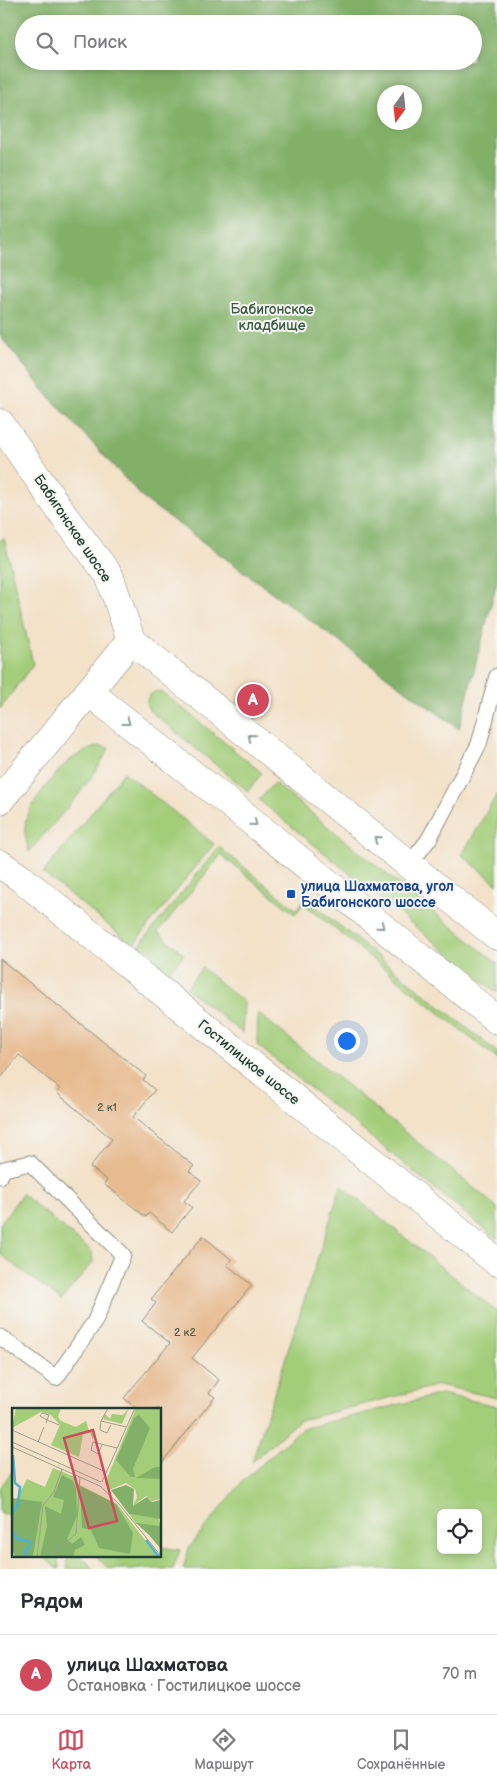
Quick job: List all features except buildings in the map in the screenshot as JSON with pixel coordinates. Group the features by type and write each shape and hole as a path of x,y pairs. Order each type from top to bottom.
{"street":[{"name":"Бабигонское шоссе","path":"0,423 64,516 109,575 131,640"},
{"path":"0,800 131,640 497,936"},
{"path":"89,692 497,1020"},
{"name":"Гостилицкое шоссе","path":"0,864 22,879 497,1262"}],"lane":[{"path":"409,865 429,839 479,744 497,676"},
{"path":"0,1176 4,1169 30,1163 123,1255 95,1321 56,1378 0,1337"}],"green space":[{"name":"Бабигонское кладбище","path":"0,0 497,0 497,582 459,729 144,499 44,391 0,336"},
{"path":"4,538 33,664 0,709 0,540"},
{"path":"158,691 165,694 262,773 248,791 150,711 147,699 151,694"},
{"path":"99,746 109,748 92,776 29,852 25,825 36,800 49,782 68,762 83,752"},
{"path":"124,772 214,844 133,945 43,873"},
{"path":"274,783 497,963 497,993 259,800"},
{"path":"497,794 497,884 462,855"},
{"path":"219,847 296,909 305,898 497,1052 497,1059 304,904 295,914 221,855 158,932 184,954 168,973 137,948"},
{"path":"202,968 244,1002 242,1033 186,988"},
{"path":"258,1013 497,1207 497,1239 257,1045"},
{"path":"341,1186 497,1312 497,1398 439,1385 298,1421 252,1462"},
{"path":"22,1194 92,1252 93,1262 61,1300 0,1254 0,1224"},
{"path":"441,1394 497,1406 497,1569 183,1569 189,1548 243,1481 301,1429"},
{"path":"12,1472 12,1515 0,1513 0,1488"},
{"path":"161,1547 180,1550 173,1569 109,1569 96,1556 161,1556"},
{"path":"43,1556 58,1556 59,1569"},
{"path":"67,1556 81,1556 94,1569 67,1569"}],"place":[{"name":"улица Шахматова","path":"253,700"},
{"name":"улица Шахматова, угол Бабигонского шоссе","path":"291,894"}]}
